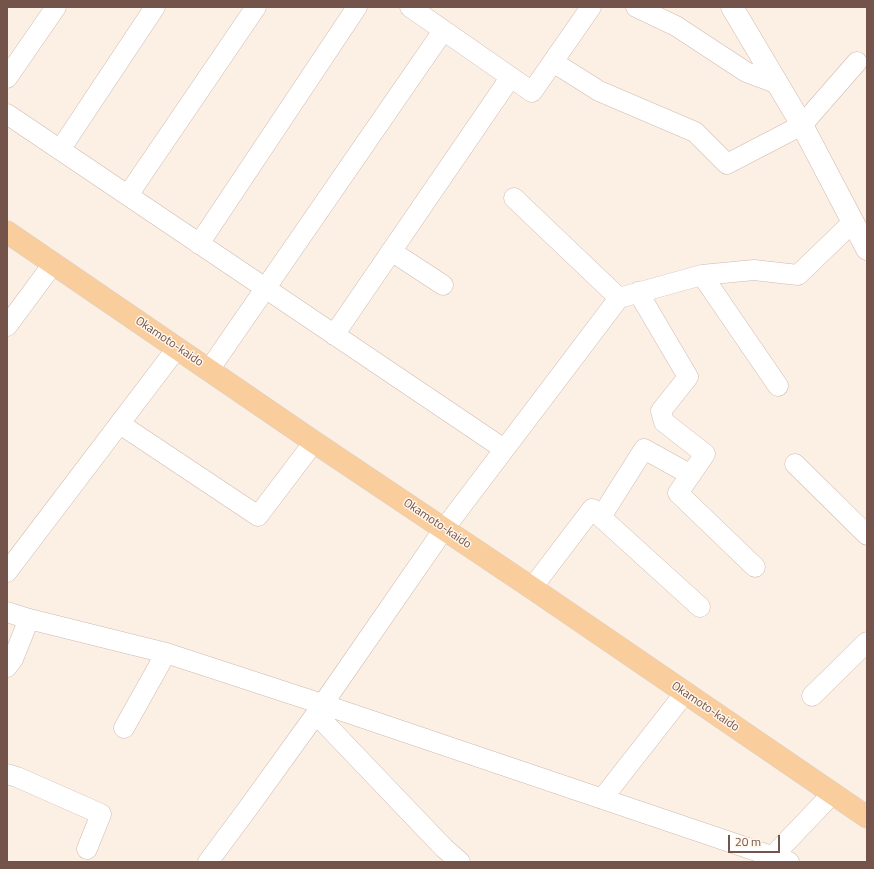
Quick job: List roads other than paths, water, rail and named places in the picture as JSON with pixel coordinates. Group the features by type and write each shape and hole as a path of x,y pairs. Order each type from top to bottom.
{"main road":[{"name":"Okamoto-kaido","path":"7,232 867,817"}],"street":[{"path":"7,78 56,7"},
{"path":"60,150 155,7"},
{"path":"128,196 256,7"},
{"path":"199,244 357,7"},
{"path":"410,7 532,92 591,7"},
{"path":"636,7 676,26 746,72 778,84"},
{"path":"732,7 802,125 860,216 867,249"},
{"path":"209,370 443,31"},
{"path":"553,62 599,91 695,132 727,164 802,125 857,62"},
{"path":"334,335 510,78"},
{"path":"7,114 504,449"},
{"path":"514,198 619,298"},
{"path":"208,862 319,709 444,528 619,298 702,275 754,270 798,275 860,216"},
{"path":"391,251 443,285"},
{"path":"7,326 53,264"},
{"path":"702,275 778,386"},
{"path":"638,292 688,376 661,411 664,422 705,454 678,493 755,567"},
{"path":"7,572 177,348"},
{"path":"120,424 258,516 314,442"},
{"path":"601,517 644,449 691,475"},
{"path":"795,464 867,536"},
{"path":"532,588 592,509 700,607"},
{"path":"7,612 29,619 166,653 319,709 602,799 781,860 832,794"},
{"path":"7,667 13,659 29,619"},
{"path":"812,696 867,642"},
{"path":"124,728 166,653"},
{"path":"602,799 685,693"},
{"path":"319,709 444,848 460,862"},
{"path":"7,774 101,814 87,849"}]}
